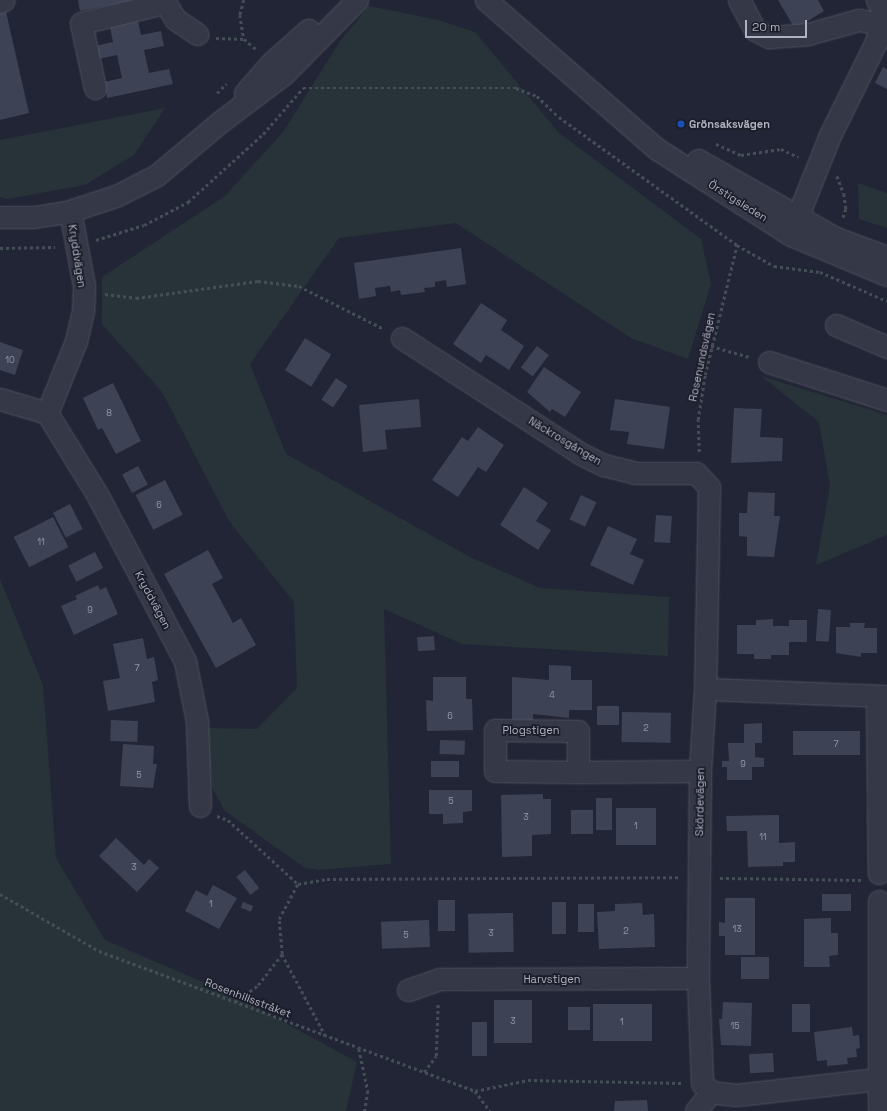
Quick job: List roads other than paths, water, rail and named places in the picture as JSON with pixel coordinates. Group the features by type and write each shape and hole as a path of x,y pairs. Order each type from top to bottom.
{"street":[{"path":"0,2 4,0"},
{"path":"220,122 271,63 338,0"},
{"path":"0,217 34,217 70,212 116,196 157,175 220,122 284,74 357,0"},
{"name":"Örstigsleden","path":"486,0 657,150 887,276"},
{"path":"739,0 755,30 769,37 808,34 860,20 882,24"},
{"path":"794,226 830,135 882,24 883,11 877,0"},
{"path":"95,88 80,23 164,2 175,19 196,34"},
{"name":"Kryddvägen","path":"70,212 77,244 83,292 83,311 76,341 47,413 98,496 185,661 197,721 200,806"},
{"name":"Örstigsleden","path":"794,226 836,238 887,257"},
{"path":"836,325 887,347"},
{"name":"Näckrosgången","path":"402,338 581,454 604,465 634,473 696,473 709,487 711,504 706,689"},
{"path":"769,362 887,400"},
{"path":"0,399 47,413"},
{"path":"706,689 882,696 871,876"},
{"name":"Skördevägen","path":"706,689 700,771 698,978 707,1088"},
{"path":"578,772 700,771"},
{"path":"879,901 883,1079 879,1111"},
{"name":"Harvstigen","path":"408,990 440,979 698,978"},
{"path":"696,1111 707,1088 736,1095 883,1079"}],"place":[{"name":"Grönsaksvägen","path":"681,124"}]}
